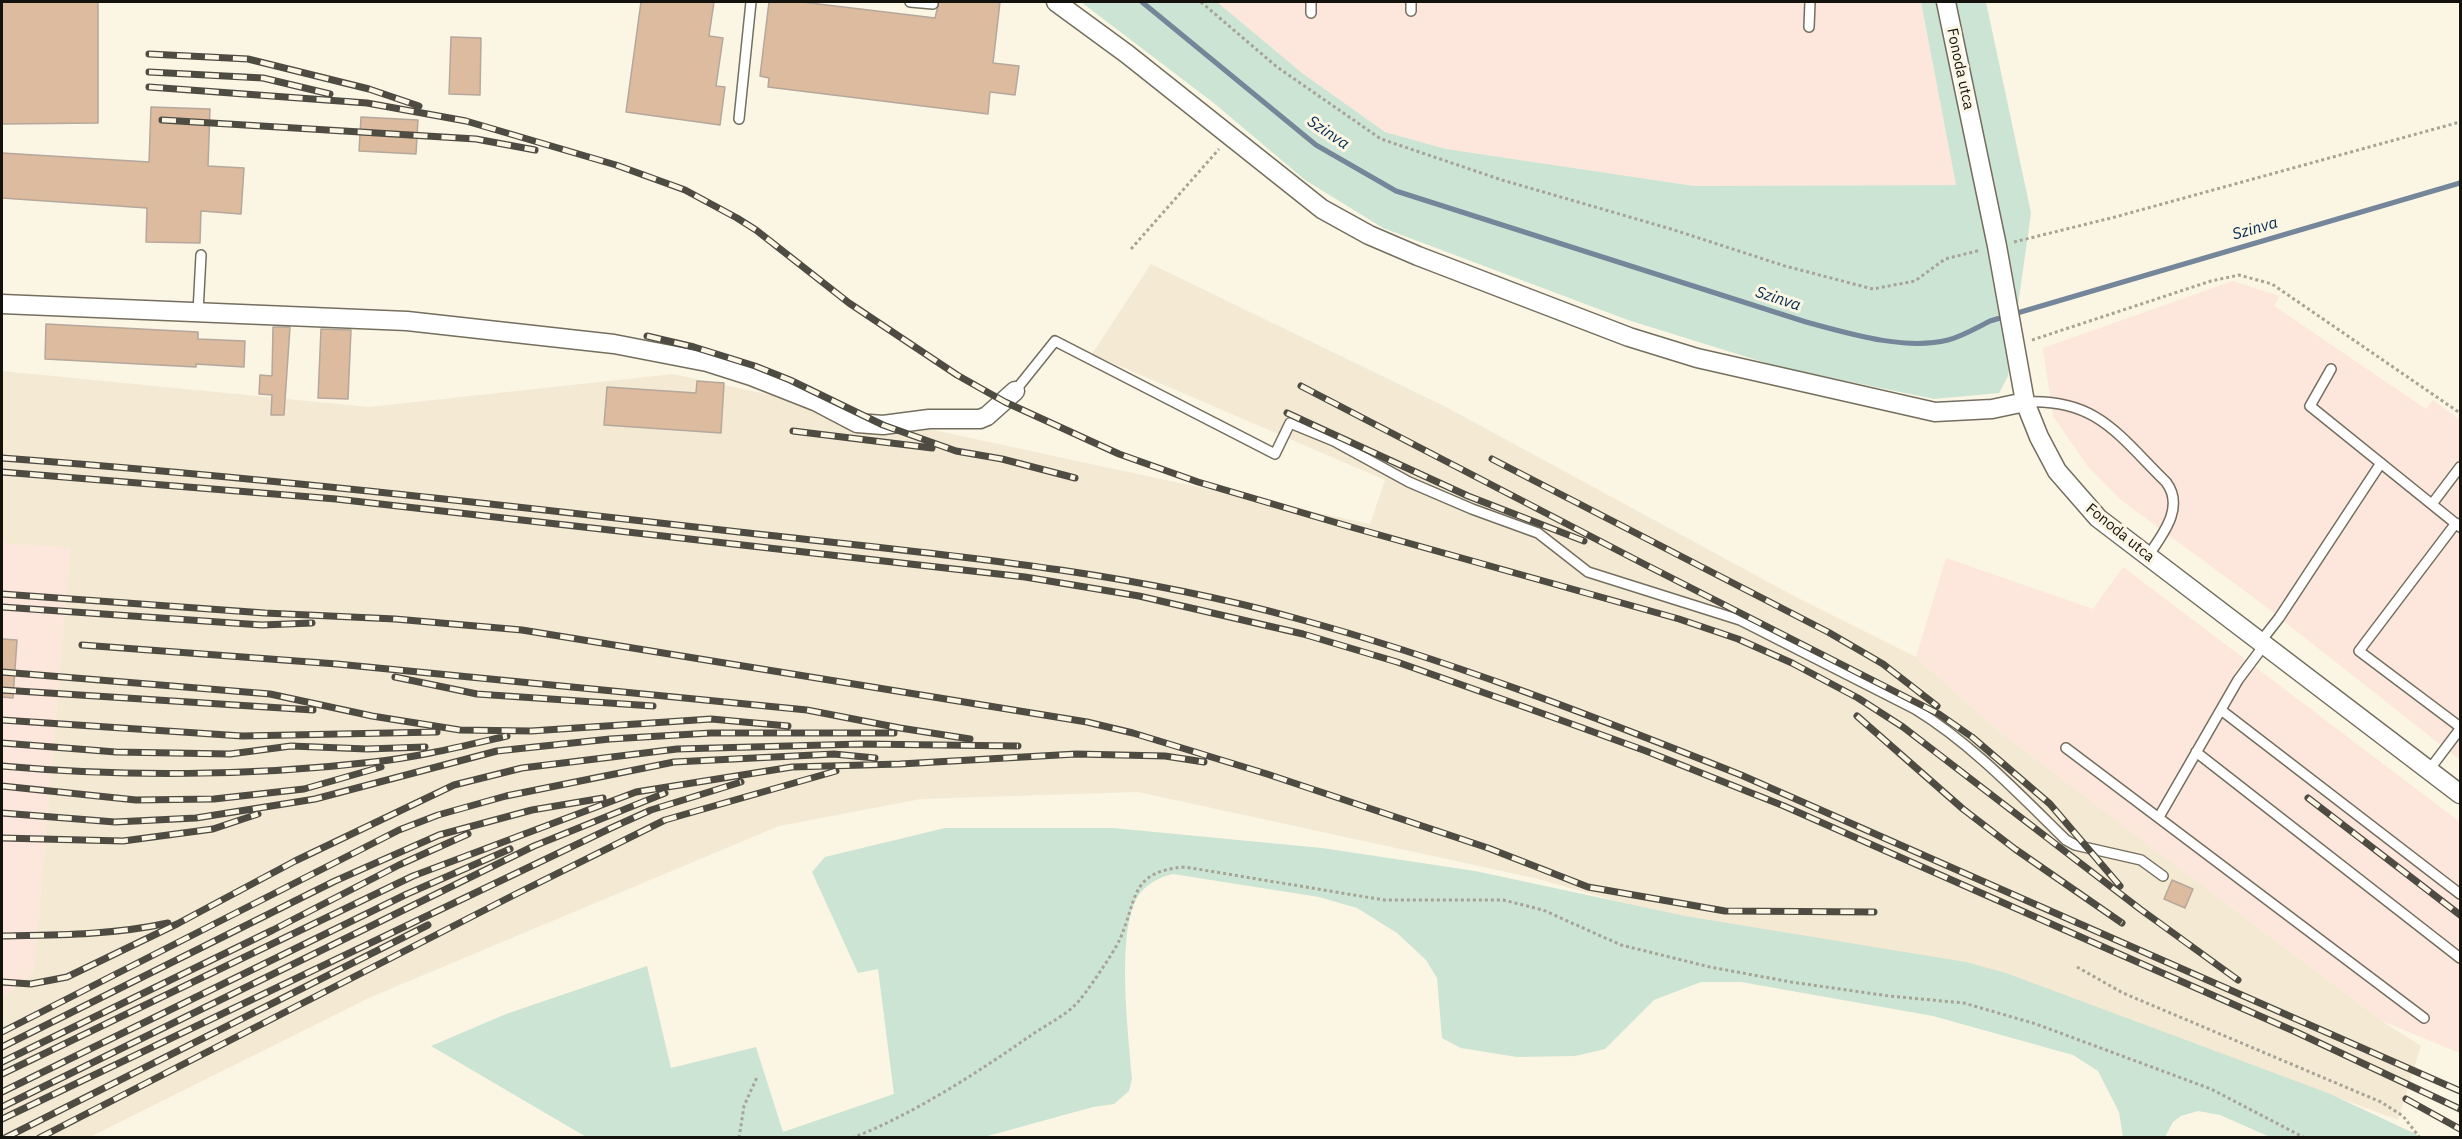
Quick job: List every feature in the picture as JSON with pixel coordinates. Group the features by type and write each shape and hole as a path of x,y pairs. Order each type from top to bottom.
{"street":[{"path":"1056,2 1322,208 1369,235 1418,256 1629,337 1697,357 1935,412 1992,409 2025,402"},
{"name":"Fonoda utca","path":"1946,2 2005,286 2025,402 2047,456 2068,487 2098,518 2460,794"},
{"path":"2,304 407,321 614,344 707,362 751,376 817,402 857,423 868,424 929,419 980,420 1015,391"}],"lane":[{"path":"739,118 751,2"},
{"path":"912,2 933,4"},
{"path":"1311,2 1311,13"},
{"path":"1809,27 1810,2"},
{"path":"198,312 201,255"},
{"path":"1015,391 1055,341 1275,454 1290,423 1334,441 1409,482 1472,509 1538,533 1588,572 1740,620 1916,709 1987,763 2066,840 2075,845 2141,860 2163,876"},
{"path":"2331,369 2310,406 2458,525 2359,651 2460,728 2429,770"},
{"path":"2025,402 2050,400 2093,415 2107,424 2166,482 2171,489 2174,505 2162,535 2148,556"},
{"path":"2159,817 2238,680 2381,463"},
{"path":"2432,504 2460,467"},
{"path":"2221,710 2460,894"},
{"path":"2066,747 2424,1018"},
{"path":"2196,752 2460,958"}],"path":[{"path":"1201,2 1277,67 1381,139 1502,180 1671,228 1785,266 1873,290 1915,281 1945,259 2126,214 2460,122"},
{"path":"1131,249 1230,136"},
{"path":"2030,340 2211,281 2239,275 2272,284 2460,413"},
{"path":"852,1137 882,1126 995,1061 1076,1005 1119,941 1136,891 1151,876 1166,869 1185,867 1384,900 1503,900 1543,910 1621,945 1710,967 1878,995 1964,1003 2036,1024 2211,1089 2305,1137"},
{"path":"2077,967 2123,993 2381,1102 2403,1116 2420,1137"},
{"path":"739,1137 744,1106 757,1077"}],"shaded area":[{"path":"1217,2 1921,2 1956,185 1694,186 1446,149 1385,132 1302,73"},
{"path":"1151,264 1446,407 1794,596 1916,657 1996,729 2382,1021 2421,1046 2398,1120 2095,1007 1745,937 1534,878 1138,792 921,799 779,826 371,997 90,1137 2,1137 2,999 34,971 70,548 2,543 2,371 369,407 673,374 1370,524 1385,480 1092,354"},
{"path":"2233,281 2279,296 2274,306 2426,409 2433,400 2460,420 2460,760 2257,600 2121,500 2089,468 2053,416 2043,348"},
{"path":"2,543 70,547 34,971 2,999"},
{"path":"1946,558 2093,609 2123,567 2460,822 2460,1053 2382,1021 1996,729 1916,657"}],"green space":[{"path":"1081,2 1217,2 1302,73 1385,132 1446,149 1694,186 1956,185 1921,2 1986,2 2031,213 2008,376 1999,393 1934,399 1779,367 1628,320 1383,228 1305,180 1215,104"},
{"path":"945,828 1113,828 1322,848 1475,871 1685,916 1966,962 2006,973 2328,1093 2422,1137 2270,1137 2220,1115 2198,1111 2181,1116 2173,1122 2165,1137 2123,1137 2119,1112 2098,1071 2073,1055 1933,1016 1741,982 1701,982 1654,1000 1605,1049 1575,1056 1517,1057 1461,1048 1442,1038 1437,978 1426,960 1397,933 1357,908 1319,897 1173,874 1156,880 1141,892 1133,907 1128,929 1125,982 1132,1079 1129,1091 1114,1104 1093,1107 984,1137 588,1138 431,1046 506,1014 647,966 671,1068 756,1047 783,1132 894,1094 878,969 858,973 812,872 825,857"}],"building":[{"path":"2,2 98,2 98,123 2,124"},
{"path":"641,2 714,2 709,36 723,38 716,86 725,87 720,125 626,112"},
{"path":"769,2 802,2 935,18 939,2 1000,2 993,63 1019,66 1015,95 990,92 988,114 768,87 769,78 760,76"},
{"path":"451,37 481,38 480,95 449,94"},
{"path":"151,107 210,109 208,166 244,168 241,214 201,211 200,243 146,242 147,208 2,198 2,153 149,162"},
{"path":"361,117 418,120 416,154 359,151"},
{"path":"46,324 198,332 198,339 245,341 244,367 196,364 196,367 45,359"},
{"path":"273,327 290,327 284,415 271,415 272,395 259,394 260,375 272,376"},
{"path":"321,329 351,330 348,399 318,398"},
{"path":"697,381 724,383 721,433 604,425 607,387 696,393"},
{"path":"2,639 17,640 13,698 2,697"},
{"path":"2172,880 2193,889 2185,908 2164,899"}],"waterway":[{"name":"Szinva","path":"1142,2 1316,145 1396,191 1806,322 1895,342 1931,343 1948,340 1990,321 2460,183"}],"railway":[{"path":"149,54 248,59 369,89 419,106"},
{"path":"149,72 263,78 330,94"},
{"path":"149,87 367,103 466,121 616,165 685,190 737,218 756,230 849,303 957,375 1005,402 1119,454 1198,482 1679,619 1738,639 1792,663 1858,698 1903,727 2140,909 2238,980"},
{"path":"162,120 476,139 535,150"},
{"path":"647,336 694,347 755,366 790,380 883,425 956,451 1002,459 1075,478"},
{"path":"1301,386 1939,714 1972,737 2050,804 2120,886"},
{"path":"1287,413 1468,496 1584,541"},
{"path":"793,431 932,448"},
{"path":"2,458 371,491 949,555 1158,586 1295,618 1464,670 1741,775 2460,1091"},
{"path":"1492,459 1828,632 1883,664 1937,706"},
{"path":"2,472 336,499 1025,577 1139,596 1303,634 1397,662 1530,709 1646,751 1784,806 2296,1032 2460,1109"},
{"path":"2,594 265,613 395,619 522,630 1087,722 1133,733 1267,774 1488,848 1588,887 1725,911 1874,912"},
{"path":"2,607 262,625 312,623"},
{"path":"82,645 337,664 807,710 970,739"},
{"path":"2,672 270,694 372,716 460,730 531,731 711,719 788,726"},
{"path":"395,677 477,694 653,706"},
{"path":"2,690 313,710"},
{"path":"1857,716 1963,809 2015,849 2122,923"},
{"path":"2,720 242,736 437,732"},
{"path":"2,813 115,822 196,818 315,799 497,751 610,739 711,733 894,733"},
{"path":"2,766 140,773 281,770 390,760 507,736"},
{"path":"2,743 116,752 230,754 291,746 367,749 425,747"},
{"path":"2,982 31,984 67,977 177,924 295,861 454,785 522,768 677,749 862,744 1018,746"},
{"path":"2,1032 399,830 438,815 506,796 674,762 834,754 875,758"},
{"path":"2,1074 413,876 636,792 792,767 900,764 1076,754 1165,756 1204,762"},
{"path":"2,786 136,800 214,799 304,789 381,767"},
{"path":"39,1138 665,820 836,771"},
{"path":"2,1119 611,828 651,810 741,782"},
{"path":"2,1107 534,846 665,793"},
{"path":"2,1047 335,881 439,835 532,810 603,798"},
{"path":"2308,798 2460,915"},
{"path":"2,838 123,841 213,829 258,814"},
{"path":"2,1062 273,930 399,865 468,834"},
{"path":"2,1092 407,894 510,849"},
{"path":"2,936 106,932 168,923"},
{"path":"5,1138 428,925"},
{"path":"2406,1099 2460,1129"}]}
